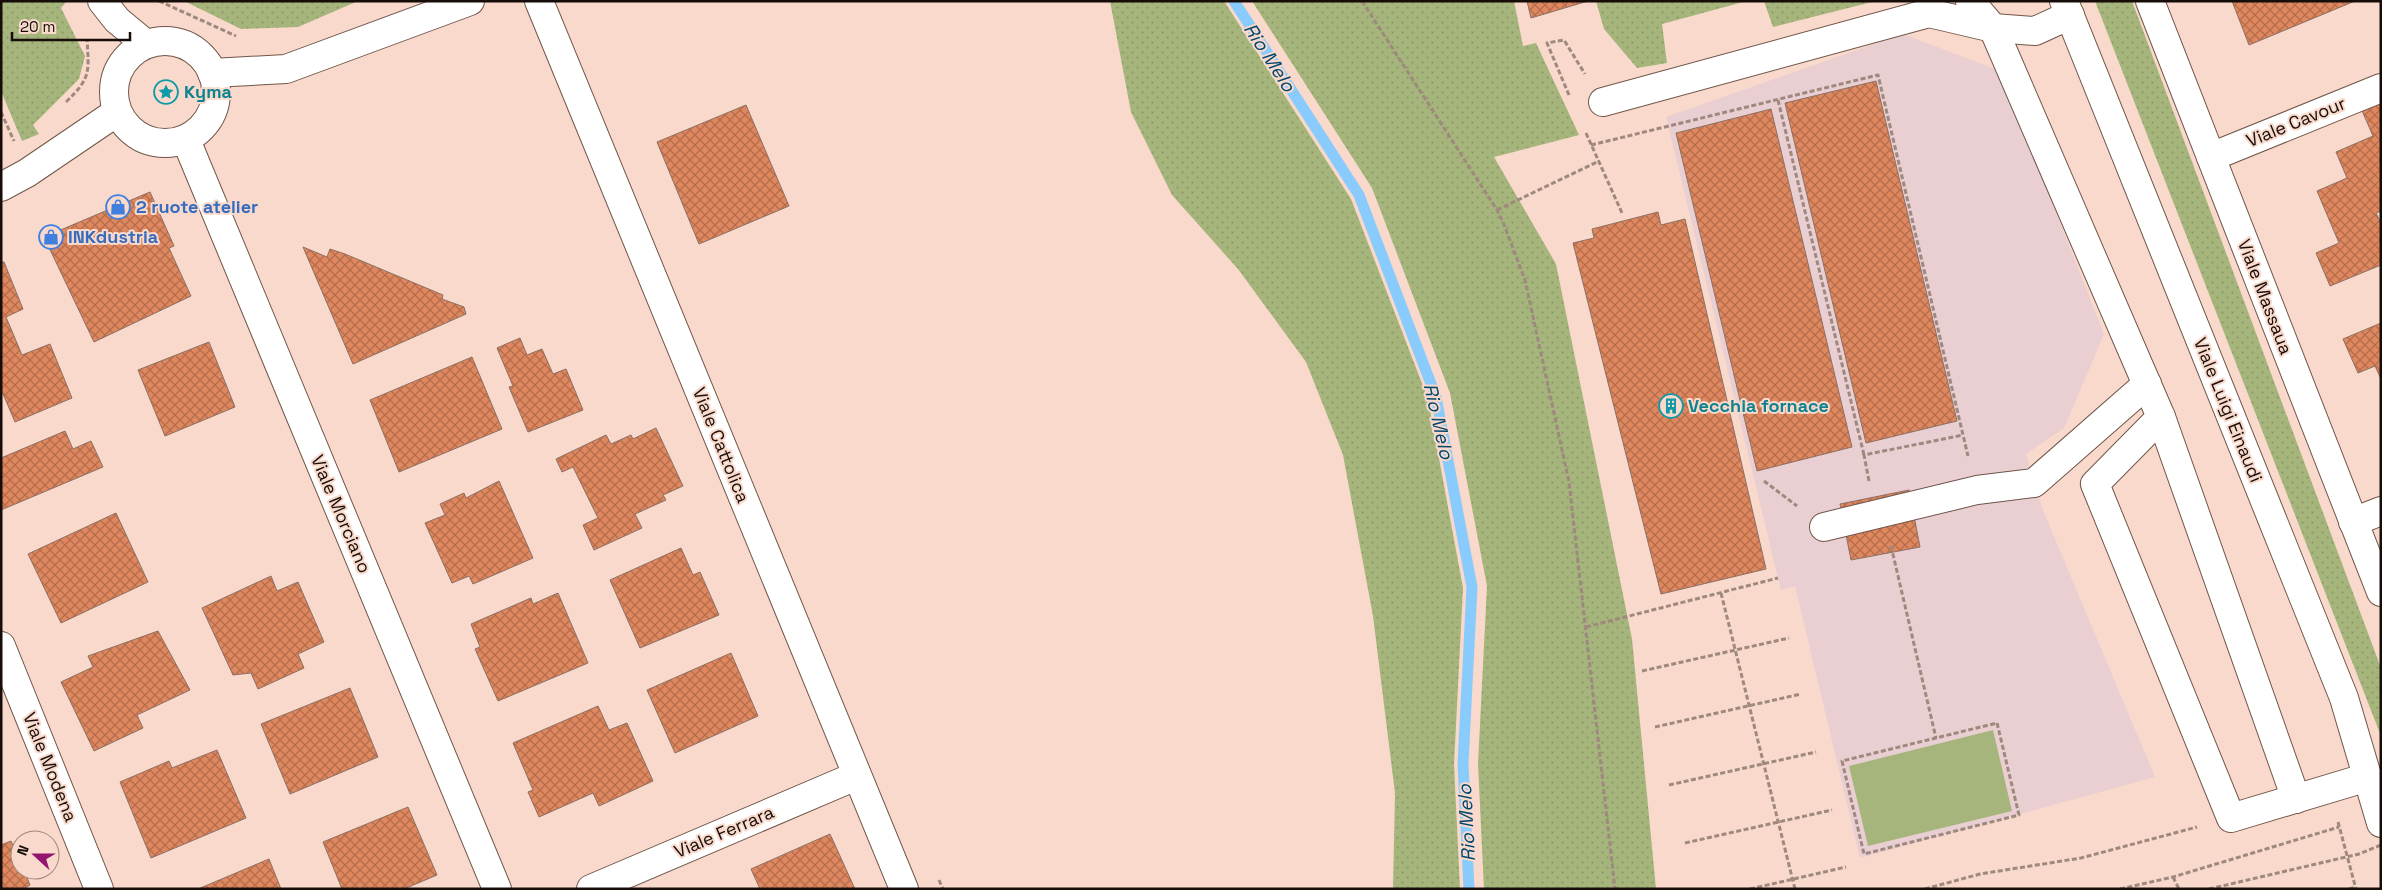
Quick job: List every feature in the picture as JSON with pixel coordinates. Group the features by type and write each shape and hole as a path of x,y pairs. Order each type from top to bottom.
{"street":[{"path":"102,1 117,20 146,44"},
{"path":"212,72 286,69 470,1"},
{"name":"Viale Cattolica","path":"538,1 904,889"},
{"path":"1970,1 1993,28 2161,417 2296,799"},
{"name":"Viale Massaua","path":"2150,1 2381,592"},
{"path":"1603,102 1929,13 1993,28 2035,31 2067,8"},
{"name":"Viale Luigi Einaudi","path":"2067,8 2344,698 2381,823"},
{"path":"162,41 177,42 192,49 204,59 212,72 216,96 209,119 199,131 186,140 170,144 153,143 132,131 118,112 114,97 115,80 122,65 132,53 146,44 162,41"},
{"name":"Viale Cavour","path":"2211,157 2381,88"},
{"path":"1,187 27,173 118,112"},
{"name":"Viale Morciano","path":"186,140 497,889"},
{"path":"1824,527 1977,490 2034,483 2147,384"},
{"path":"2161,417 2095,484 2231,818 2368,777"},
{"path":"2353,522 2381,511"},
{"name":"Viale Modena","path":"1,646 99,889"},
{"name":"Viale Ferrara","path":"591,889 856,776"}],"path":[{"path":"159,1 237,36"},
{"path":"1362,1 1497,210 1525,280 1570,482 1615,889"},
{"path":"64,104 76,92 89,71 87,39 82,30"},
{"path":"1591,145 1878,75 1977,490"},
{"path":"1778,100 1864,455 1936,738"},
{"path":"1497,210 1599,161"},
{"path":"1864,455 1963,435"},
{"path":"1764,481 1824,527"},
{"path":"1586,626 1778,578"},
{"path":"1721,593 1795,889"},
{"path":"1642,671 1789,638"},
{"path":"1655,727 1802,694"},
{"path":"1997,723 2020,815 1864,854 1842,761 1936,738 1997,723"},
{"path":"1669,785 1816,752"},
{"path":"1685,843 1832,810"},
{"path":"1925,889 1980,874 2081,858 2231,818"},
{"path":"2120,889 2173,877 2339,827"},
{"path":"2209,889 2359,854 2381,845"},
{"path":"1750,889 1846,867"},
{"path":"2173,877 2179,889"},
{"path":"2349,889 2356,887"}],"shaded area":[{"path":"1903,34 2000,71 2104,334 2064,428 2026,454 2042,508 2155,777 1860,858 1795,586 1781,590 1666,117"}],"green space":[{"path":"1,1 67,1 61,8 85,56 79,79 33,125 39,134 22,141 1,91"},
{"path":"184,1 358,1 298,27 241,29"},
{"path":"1110,1 1224,1 1351,199 1428,399 1463,588 1454,764 1460,889 1393,889 1395,793 1373,616 1343,455 1306,362 1238,269 1172,195 1131,112"},
{"path":"1252,1 1514,1 1523,46 1536,43 1579,135 1494,157 1556,264 1632,639 1656,889 1484,889 1478,764 1487,586 1450,393 1372,188"},
{"path":"1596,1 1747,1 1662,24 1667,63 1637,68 1604,29"},
{"path":"1764,1 1876,1 1773,27"},
{"path":"2095,1 2132,1 2381,668 2381,736"},
{"path":"1993,730 2012,811 1868,846 1849,766"}],"building":[{"path":"1527,1 1588,1 1531,18"},
{"path":"2232,1 2355,1 2249,45"},
{"path":"1876,81 1957,421 1866,443 1785,103"},
{"path":"2377,98 2381,106 2381,211 2376,213 2381,223 2381,265 2330,286 2316,253 2339,243 2317,191 2347,178 2336,152 2373,136 2360,106"},
{"path":"746,105 789,206 699,244 657,142"},
{"path":"1771,109 1852,447 1757,471 1676,133"},
{"path":"150,192 174,246 169,248 191,296 94,342 44,237"},
{"name":"Vecchia fornace","path":"1658,212 1661,225 1685,219 1766,569 1661,594 1573,243 1594,238 1592,229"},
{"path":"303,247 327,257 330,249 345,254 443,295 442,299 464,307 466,314 353,364"},
{"path":"1,262 4,262 23,309 6,317 22,355 50,344 72,398 15,422 1,389"},
{"path":"2381,323 2381,379 2375,366 2358,373 2343,339"},
{"path":"520,338 527,355 542,349 553,374 566,369 583,410 528,432 509,387 513,386 497,348"},
{"path":"209,342 235,407 165,436 138,370"},
{"path":"472,357 502,429 399,472 370,400"},
{"path":"656,428 683,486 663,495 666,500 635,514 642,528 594,550 583,525 598,518 573,467 562,472 556,459 606,435 611,444 631,435 633,439"},
{"path":"65,431 73,449 91,441 103,467 1,510 1,458"},
{"path":"499,481 533,558 473,584 469,576 452,583 425,523 445,515 440,504 464,493 466,498"},
{"path":"1909,490 1920,547 1851,560 1840,504"},
{"path":"116,513 148,582 61,623 28,554"},
{"path":"681,548 693,575 700,572 719,615 640,648 610,580"},
{"path":"271,576 277,591 298,582 324,642 298,654 304,668 258,689 251,673 233,675 202,608"},
{"path":"558,593 588,663 498,701 475,649 480,647 471,624 531,598 533,604"},
{"path":"158,631 190,690 137,715 143,728 94,751 61,682 93,667 88,656"},
{"path":"731,653 758,716 675,753 647,690"},
{"path":"350,688 378,757 290,794 261,724"},
{"path":"598,706 609,730 627,723 653,781 599,806 593,793 539,817 528,792 533,790 513,743"},
{"path":"217,750 246,818 151,858 120,782 169,761 172,768"},
{"path":"408,807 437,875 404,889 342,889 323,842"},
{"path":"830,834 855,889 760,889 751,869"},
{"path":"10,841 10,880 28,880 30,885 23,889 1,889 1,845"},
{"path":"269,859 281,889 198,889"}],"waterway":[{"name":"Rio Melo","path":"1234,1 1359,195 1436,397 1472,587 1463,764 1469,889"}],"place":[{"name":"Kyma","path":"166,92"},
{"name":"2 ruote atelier","path":"118,207"},
{"name":"INKdustria","path":"51,237"},
{"name":"Vecchia fornace","path":"1671,406"}]}
